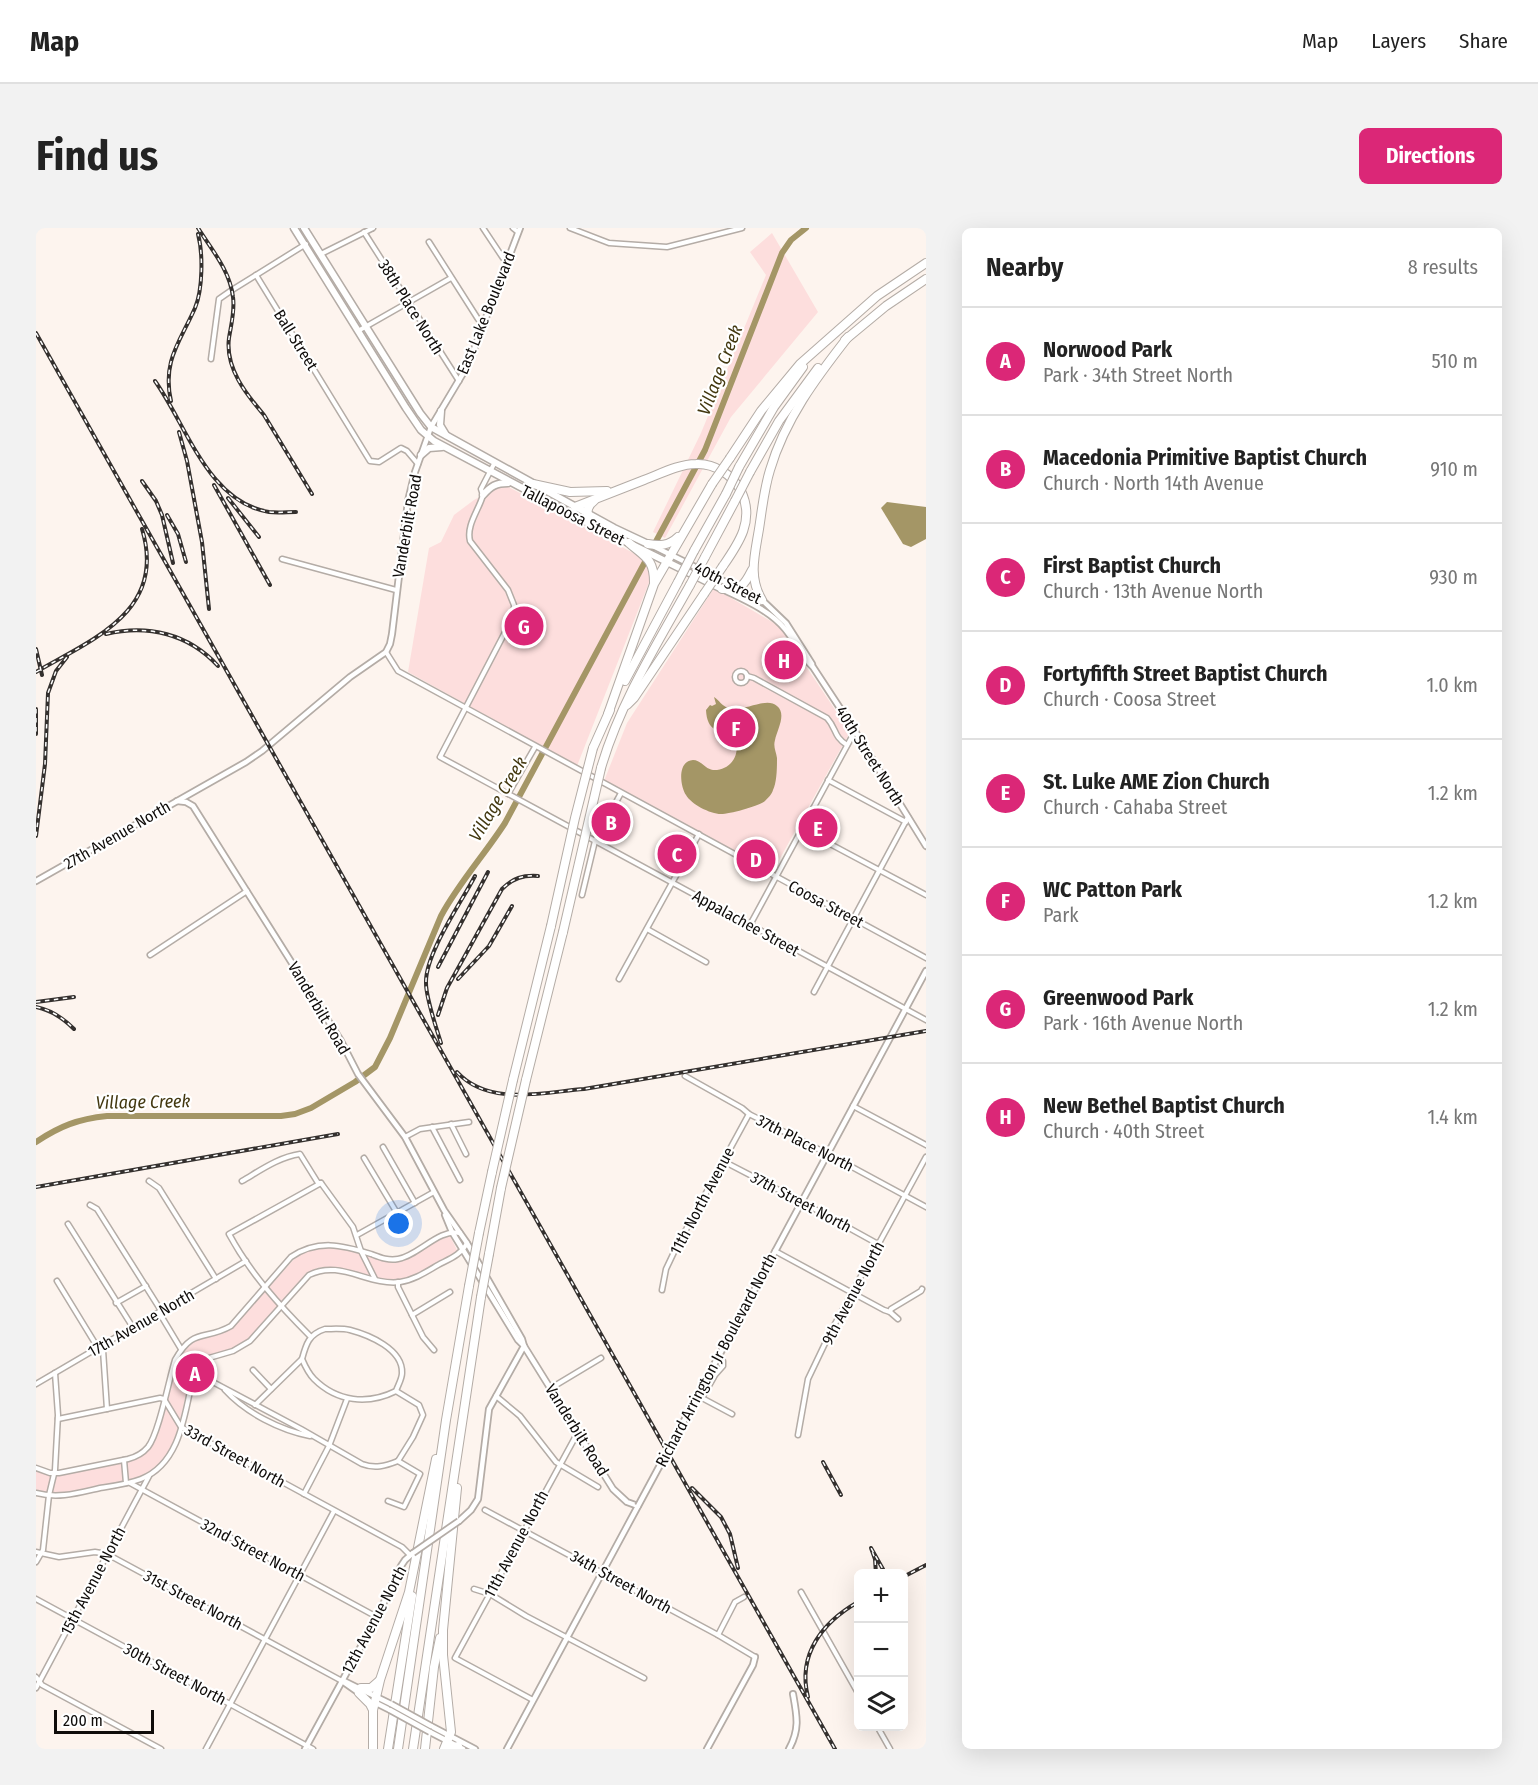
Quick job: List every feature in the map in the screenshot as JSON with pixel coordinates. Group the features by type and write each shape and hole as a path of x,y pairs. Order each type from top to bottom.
{"highway":[{"path":"608,714 654,584 712,484 761,411 800,364 852,317 888,287 926,262"},
{"path":"413,1749 481,1297 501,1188 608,746 622,710 779,421 806,382 848,337 886,306 926,279"},
{"path":"398,1749 446,1420 479,1233 513,1080 593,748 608,714 739,467 782,396 827,340"},
{"path":"765,602 755,586 753,568 766,489 786,428 811,385 834,353"},
{"path":"575,507 690,464 714,466 738,484 744,496 747,525 740,542 634,699 622,710"},
{"path":"533,484 570,492 596,493 620,490"},
{"path":"594,526 590,521 588,506 597,499"},
{"path":"628,543 644,550 658,547 673,542 688,524"},
{"path":"644,550 648,559 653,560 654,584"},
{"path":"722,589 734,590 740,587 753,568"},
{"path":"373,1749 375,1703 380,1680 409,1592 424,1512 446,1420"},
{"path":"447,1742 451,1732 443,1648 444,1620 463,1426"},
{"path":"388,1749 424,1512"},
{"path":"425,1749 436,1652 444,1620"},
{"path":"375,1703 366,1700 360,1691 372,1688 380,1680"}],"main road":[{"path":"294,228 412,418 427,436"},
{"path":"304,228 431,427"},
{"path":"441,411 440,425 448,438"},
{"name":"Tallapoosa Street","path":"431,427 588,514 644,550"},
{"name":"Tallapoosa Street","path":"427,436 490,472 628,543"},
{"path":"421,455 429,448 446,447"},
{"path":"483,495 496,484 511,483"},
{"path":"653,560 668,558 722,589"}],"street":[{"path":"321,255 373,228"},
{"path":"483,228 507,261"},
{"path":"570,228 609,243 667,247 742,228"},
{"name":"East Lake Boulevard","path":"431,427 468,365 517,229"},
{"name":"38th Place North","path":"364,232 459,381"},
{"path":"211,359 219,299 312,241"},
{"path":"429,242 483,324"},
{"name":"Ball Street","path":"256,275 370,461 379,462 401,448 407,451 418,464"},
{"path":"358,331 451,278"},
{"name":"Vanderbilt Road","path":"386,652 392,634 408,501 431,427"},
{"path":"465,709 514,615 514,605 508,590 470,541 469,529 483,495 481,489 495,462"},
{"path":"658,547 668,558"},
{"path":"282,558 396,590"},
{"name":"40th Street","path":"668,558 740,587 765,602 786,623 813,667"},
{"name":"40th Street","path":"722,589 774,618 813,667"},
{"path":"177,801 193,806 194,796 198,789 262,751 350,677 386,652"},
{"name":"Coosa Street","path":"386,652 398,671 465,709 926,958"},
{"name":"40th Street North","path":"813,667 855,731 907,820 926,846"},
{"path":"747,676 827,718 832,723 838,739 847,745"},
{"name":"Appalachee Street","path":"465,709 440,757 926,1020"},
{"path":"750,925 855,731"},
{"path":"509,795 536,747"},
{"path":"814,992 907,820 828,780"},
{"name":"27th Avenue North","path":"36,881 198,789"},
{"path":"582,895 595,841 621,793"},
{"name":"Vanderbilt Road","path":"193,806 341,1041 363,1082 405,1137 444,1210 467,1243 524,1346"},
{"path":"802,829 926,895"},
{"path":"619,979 699,834"},
{"path":"150,955 247,891"},
{"path":"647,929 706,962"},
{"name":"Richard Arrington Jr Boulevard North","path":"507,1749 926,971"},
{"name":"37th Place North","path":"685,1076 749,1114 926,1208"},
{"path":"853,1106 926,1145"},
{"name":"11th North Avenue","path":"662,1290 666,1269 749,1114"},
{"path":"405,1137 420,1129 469,1122"},
{"path":"451,1124 466,1154"},
{"path":"432,1127 460,1180"},
{"path":"383,1148 415,1203"},
{"path":"242,1181 274,1162 300,1154 318,1183 321,1183 353,1227 361,1251 376,1280"},
{"name":"9th Avenue North","path":"798,1435 808,1379 852,1292 926,1157"},
{"path":"364,1158 397,1213"},
{"name":"37th Street North","path":"723,1161 878,1244"},
{"path":"149,1181 159,1188 216,1279"},
{"path":"310,1336 265,1289 229,1234 321,1183"},
{"path":"357,1235 434,1192"},
{"path":"90,1205 97,1209 146,1286 181,1348"},
{"name":"Vanderbilt Road","path":"444,1210 452,1232 463,1251 613,1489 627,1502 638,1506"},
{"path":"444,1235 447,1229 447,1219"},
{"path":"68,1224 132,1326 130,1329"},
{"path":"36,1468 54,1473 136,1457 148,1448 153,1440 175,1359 181,1348 199,1335 224,1330 231,1326 291,1257 301,1250 315,1245 334,1245 391,1260 401,1259 444,1235 452,1232 460,1233"},
{"path":"36,1493 49,1496 74,1494 139,1480 150,1475 167,1460 175,1446 194,1372 199,1363 202,1360 233,1352 245,1345 309,1275 318,1270 328,1269 376,1280 398,1282 412,1279 454,1257 463,1251 467,1243"},
{"path":"775,1251 890,1312 898,1319"},
{"path":"454,1257 463,1256 468,1259"},
{"name":"17th Avenue North","path":"36,1384 246,1261"},
{"path":"57,1281 100,1347 104,1361 107,1409"},
{"path":"398,1282 398,1287 423,1336 434,1350"},
{"path":"116,1303 146,1286"},
{"path":"890,1312 891,1309 922,1289"},
{"path":"412,1315 450,1292"},
{"path":"255,1404 302,1359 310,1336 325,1329 350,1330 386,1346 397,1356 402,1366 402,1375 396,1391 375,1400 347,1399 314,1379 302,1359"},
{"name":"12th Avenue North","path":"306,1747 377,1617 401,1566 411,1554 459,1521 471,1510 478,1499 489,1409 524,1346"},
{"path":"550,1388 600,1358"},
{"path":"716,1361 723,1361 723,1366 702,1398 732,1414"},
{"path":"253,1370 271,1389"},
{"path":"194,1372 369,1467 382,1467 398,1461 413,1437 423,1414 419,1405 396,1391"},
{"path":"36,1562 42,1553 54,1473 58,1419 55,1373"},
{"path":"222,1387 239,1402 261,1416 280,1426 314,1437"},
{"path":"495,1395 520,1416 556,1462 598,1487"},
{"path":"58,1419 164,1399"},
{"name":"33rd Street North","path":"164,1399 181,1427 411,1554"},
{"path":"304,1494 329,1446 347,1399"},
{"name":"11th Avenue North","path":"533,1700 455,1658 578,1431"},
{"path":"124,1460 127,1483"},
{"path":"388,1501 404,1507 420,1474 398,1461"},
{"name":"15th Avenue North","path":"36,1688 38,1679 73,1619 150,1475"},
{"name":"32nd Street North","path":"127,1483 377,1617"},
{"path":"206,1749 334,1510"},
{"name":"34th Street North","path":"485,1510 755,1657"},
{"name":"31st Street North","path":"36,1552 59,1557 94,1552 107,1554 360,1691 375,1703 390,1707 431,1729 457,1748"},
{"path":"474,1589 490,1594 526,1616 568,1636 644,1678"},
{"path":"801,1592 854,1687"},
{"path":"718,1635 735,1602 744,1597"},
{"name":"30th Street North","path":"36,1599 306,1747 314,1749"},
{"path":"707,1749 753,1665 755,1657"},
{"path":"38,1679 42,1685 161,1749"},
{"path":"789,1749 797,1733 798,1718 793,1694"},
{"path":"880,1731 890,1749"},
{"name":"31st Street North","path":"447,1742 475,1749"}],"shaded area":[{"path":"772,233 818,312 731,417 665,538 653,532 701,433 766,275 750,252"},
{"path":"503,484 639,556 649,567 650,580 577,766 408,672 429,548 441,542 454,515 474,500"},
{"path":"887,502 926,507 926,539 911,547 903,544 881,508"},
{"path":"714,588 779,626 850,732 773,871 604,781 627,723"},
{"path":"714,697 726,707 734,709 772,703 780,709 781,713 774,742 777,770 772,793 765,801 757,805 721,814 706,810 692,802 684,791 681,780 682,769 688,761 696,760 710,769 719,770 730,764 736,755 734,738 715,729 709,723 706,710 710,705 716,704"},
{"path":"450,1236 458,1252 415,1276 399,1280 379,1279 326,1267 317,1268 305,1275 248,1340 233,1349 201,1358 187,1388 171,1446 164,1459 154,1470 140,1478 78,1491 53,1493 36,1490 36,1471 56,1475 138,1458 149,1448 176,1360 183,1351 201,1338 232,1328 296,1257 316,1249 336,1248 397,1262"}],"waterway":[{"name":"Village Creek","path":"36,1142 70,1124 107,1116 281,1116 295,1114 311,1108 355,1082 375,1067 390,1038 441,916 455,892 505,823 705,450 782,253 791,240 806,228"}],"railway":[{"path":"198,228 220,261 231,287 234,307 229,349 230,360 238,380 264,415 312,494"},
{"path":"171,401 169,387 171,363 200,291 201,261 198,234"},
{"path":"36,333 835,1749"},
{"path":"155,381 201,460 230,494 248,505 269,512 296,512"},
{"path":"179,432 187,461 202,542 209,609"},
{"path":"142,481 156,501 162,515 173,563"},
{"path":"214,485 270,585"},
{"path":"228,498 259,537"},
{"path":"167,515 178,534 186,562"},
{"path":"36,672 101,634 120,619 134,602 144,581 147,557 142,529"},
{"path":"106,634 137,630 167,634 194,646 218,666"},
{"path":"36,649 42,675"},
{"path":"36,836 45,764 48,693 56,671 67,657"},
{"path":"36,709 36,734"},
{"path":"438,967 488,872"},
{"path":"441,1043 428,996 427,971 437,944 475,876"},
{"path":"438,1015 447,988 502,889 518,878 538,876"},
{"path":"458,979 489,946 512,906"},
{"path":"36,1002 74,997"},
{"path":"36,1007 56,1015 74,1029"},
{"path":"457,1072 470,1083 485,1090 501,1094 535,1094 584,1089 926,1031"},
{"path":"36,1187 338,1134"},
{"path":"823,1462 841,1495"},
{"path":"692,1488 721,1517 730,1534 738,1568"},
{"path":"876,1569 871,1548 883,1569"},
{"path":"908,1574 926,1565"},
{"path":"808,1697 806,1667 810,1653 824,1630 834,1619 854,1604"}],"place":[{"name":"Greenwood Park","path":"524,626"},
{"name":"New Bethel Baptist Church","path":"784,660"},
{"name":"WC Patton Park","path":"736,728"},
{"name":"Macedonia Primitive Baptist Church","path":"611,822"},
{"name":"St. Luke AME Zion Church","path":"818,828"},
{"name":"First Baptist Church","path":"677,854"},
{"name":"Fortyfifth Street Baptist Church","path":"756,859"},
{"name":"Norwood Park","path":"195,1373"}]}
